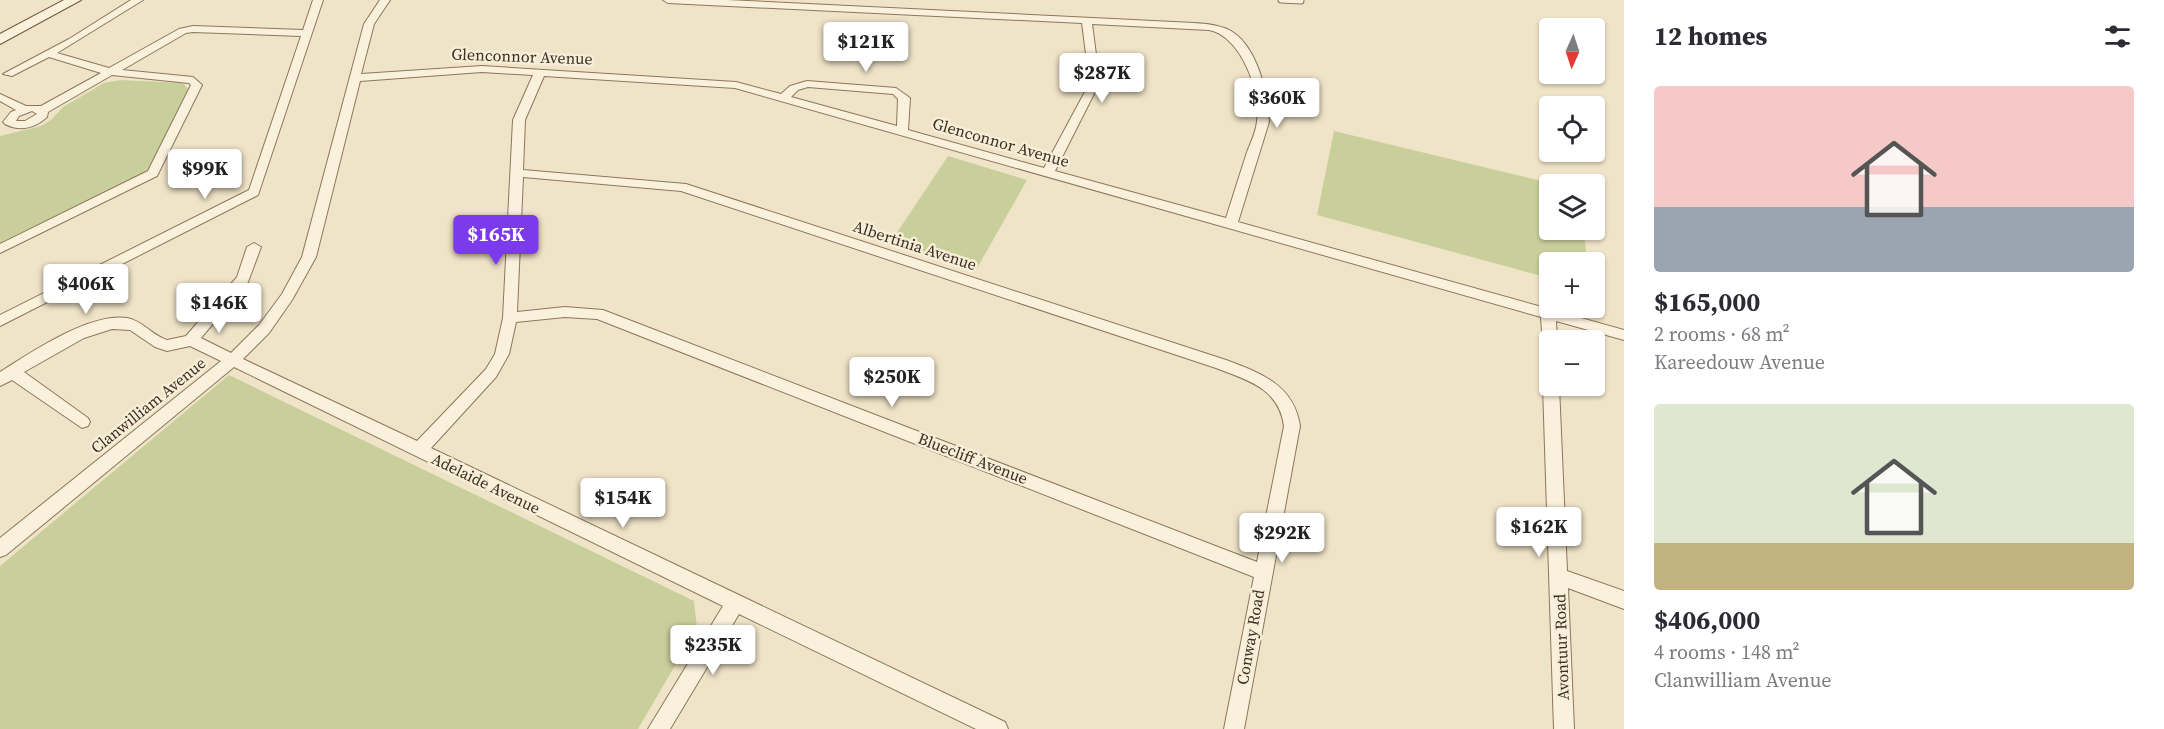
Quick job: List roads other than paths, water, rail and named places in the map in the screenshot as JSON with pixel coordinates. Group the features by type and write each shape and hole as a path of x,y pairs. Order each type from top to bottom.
{"street":[{"path":"0,40 74,0"},
{"path":"8,74 49,54 138,0"},
{"path":"0,321 254,192 318,0"},
{"name":"Clanwilliam Avenue","path":"0,549 233,360 264,329 287,297 309,257 372,16 385,0"},
{"path":"668,0 1207,27 1226,33 1237,40 1246,57 1264,110 1263,122 1231,223"},
{"path":"1048,172 1092,88 1094,77 1087,22"},
{"path":"0,97 26,110 42,110 187,30 307,33"},
{"path":"0,249 143,180 158,166 196,82 188,79 110,72 49,54"},
{"name":"Glenconnor Avenue","path":"355,78 444,70 540,72 713,82 784,97 1539,311"},
{"path":"419,450 491,373 502,354 510,318 519,120 540,72"},
{"path":"784,97 794,87 807,84 896,91 904,98 902,131"},
{"path":"0,110 7,123 19,126 36,121 43,115 42,110"},
{"path":"7,123 26,110"},
{"name":"Albertinia Avenue","path":"516,173 654,183 693,190 1221,364 1255,377 1272,387 1287,404"},
{"path":"82,422 6,376 61,343 114,323 128,323 163,345 180,345 191,340 243,279 254,247"},
{"name":"Bluecliff Avenue","path":"510,318 581,312 615,319 1262,572"},
{"name":"Glenconnor Avenue","path":"1562,318 1624,335"},
{"name":"Adelaide Avenue","path":"191,340 998,729"},
{"name":"Avontuur Road","path":"1551,396 1564,729"},
{"name":"Conway Road","path":"1234,729 1262,572 1292,426 1287,404"},
{"path":"1558,576 1624,600"},
{"path":"658,729 736,602"}],"lane":[{"path":"1281,0 1301,1"}]}
